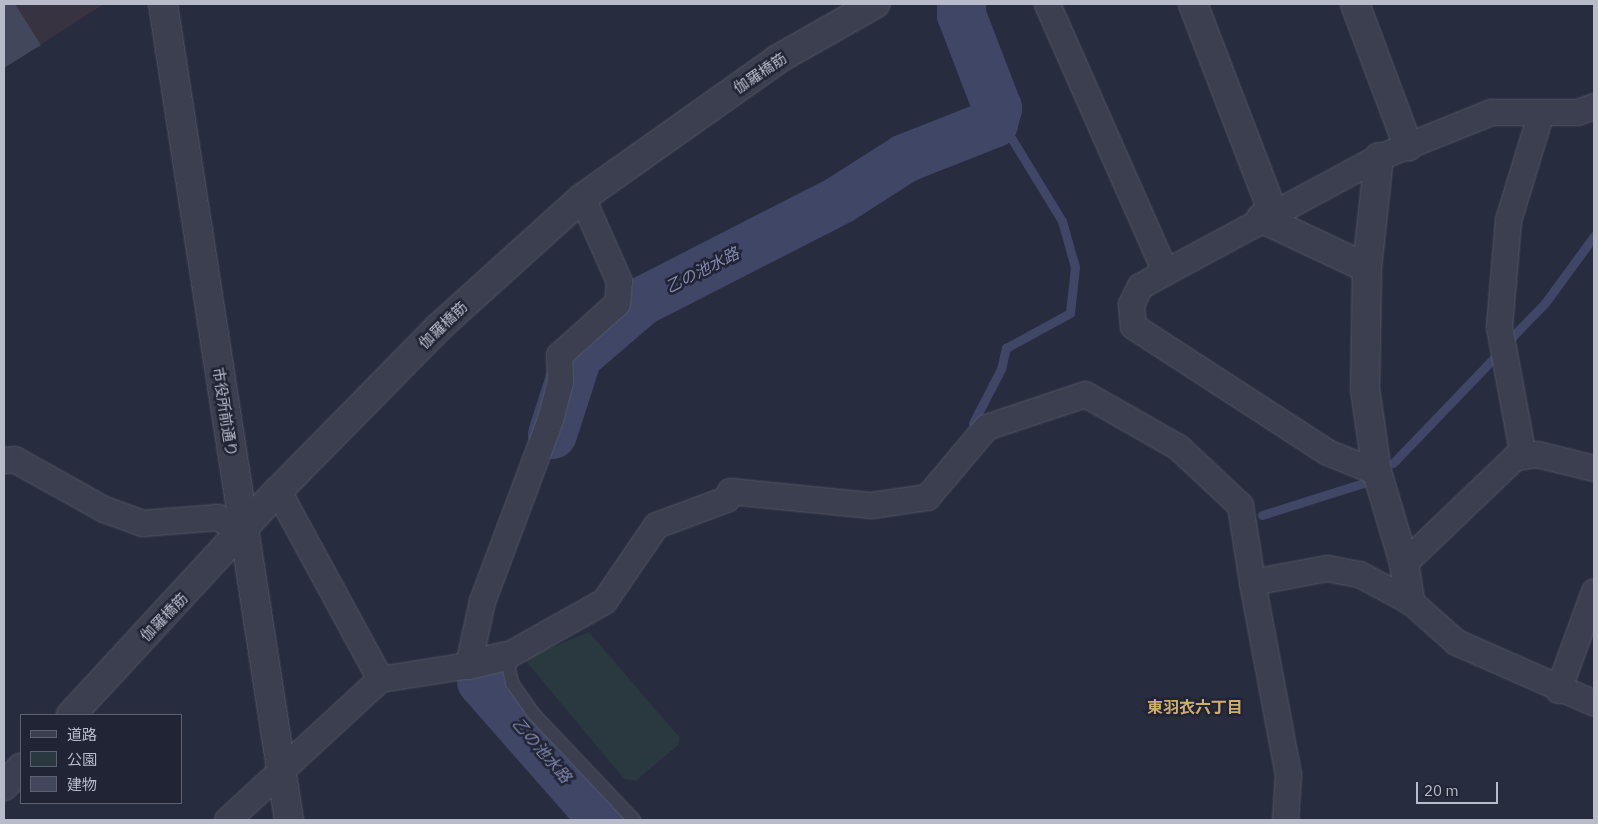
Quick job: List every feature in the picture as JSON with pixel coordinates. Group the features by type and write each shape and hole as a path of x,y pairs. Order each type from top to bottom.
{"street":[{"name":"市役所前通り","path":"162,4 289,820"},
{"name":"伽羅橋筋","path":"72,714 243,534 278,491 438,328 582,198 778,59 875,4"},
{"path":"1047,4 1164,272"},
{"path":"1193,4 1267,215 1367,268"},
{"path":"1355,4 1408,146"},
{"path":"1379,476 1327,452 1133,326 1131,304 1140,286 1267,215 1379,157 1491,112 1577,112 1594,106"},
{"path":"1523,456 1499,326 1508,220 1541,112"},
{"path":"1379,157 1367,268 1365,389 1379,476 1404,564 1410,601"},
{"path":"468,665 482,601 550,419 560,381 559,355 617,303 619,281 582,198"},
{"path":"226,820 282,774 380,679 468,665 506,656 604,601 656,525 726,499 730,491 863,505 926,497 986,427 1085,394 1178,447 1240,505 1252,582 1288,774 1285,820"},
{"path":"1404,564 1515,457 1537,454 1594,468"},
{"path":"4,460 14,459 104,508 142,523 218,517 243,534"},
{"path":"278,491 380,679"},
{"path":"1252,582 1327,568 1359,574 1410,601 1456,642 1558,690 1594,703"},
{"path":"1558,690 1594,591"},
{"path":"4,786 20,769"}],"lane":[{"path":"506,656 512,683 532,712 634,820"}],"shaded area":[{"path":"4,4 104,4 4,68"}],"green space":[{"path":"589,632 680,738 678,745 636,781 624,779 524,659"}],"building":[{"path":"4,4 15,4 41,45 4,68"}],"waterway":[{"name":"乙の池水路","path":"552,434 577,356 641,301 840,199 904,158 993,123 997,108 961,14 961,4"},
{"path":"973,423 1001,369 1006,348 1070,313 1075,267 1062,221 1007,131 993,123"},
{"path":"1511,338 1545,303 1594,236"},
{"path":"1393,463 1493,359"},
{"path":"1262,515 1370,481"},
{"name":"乙の池水路","path":"481,681 603,820"}],"district":[{"name":"東羽衣六丁目","path":"1195,707"}]}
